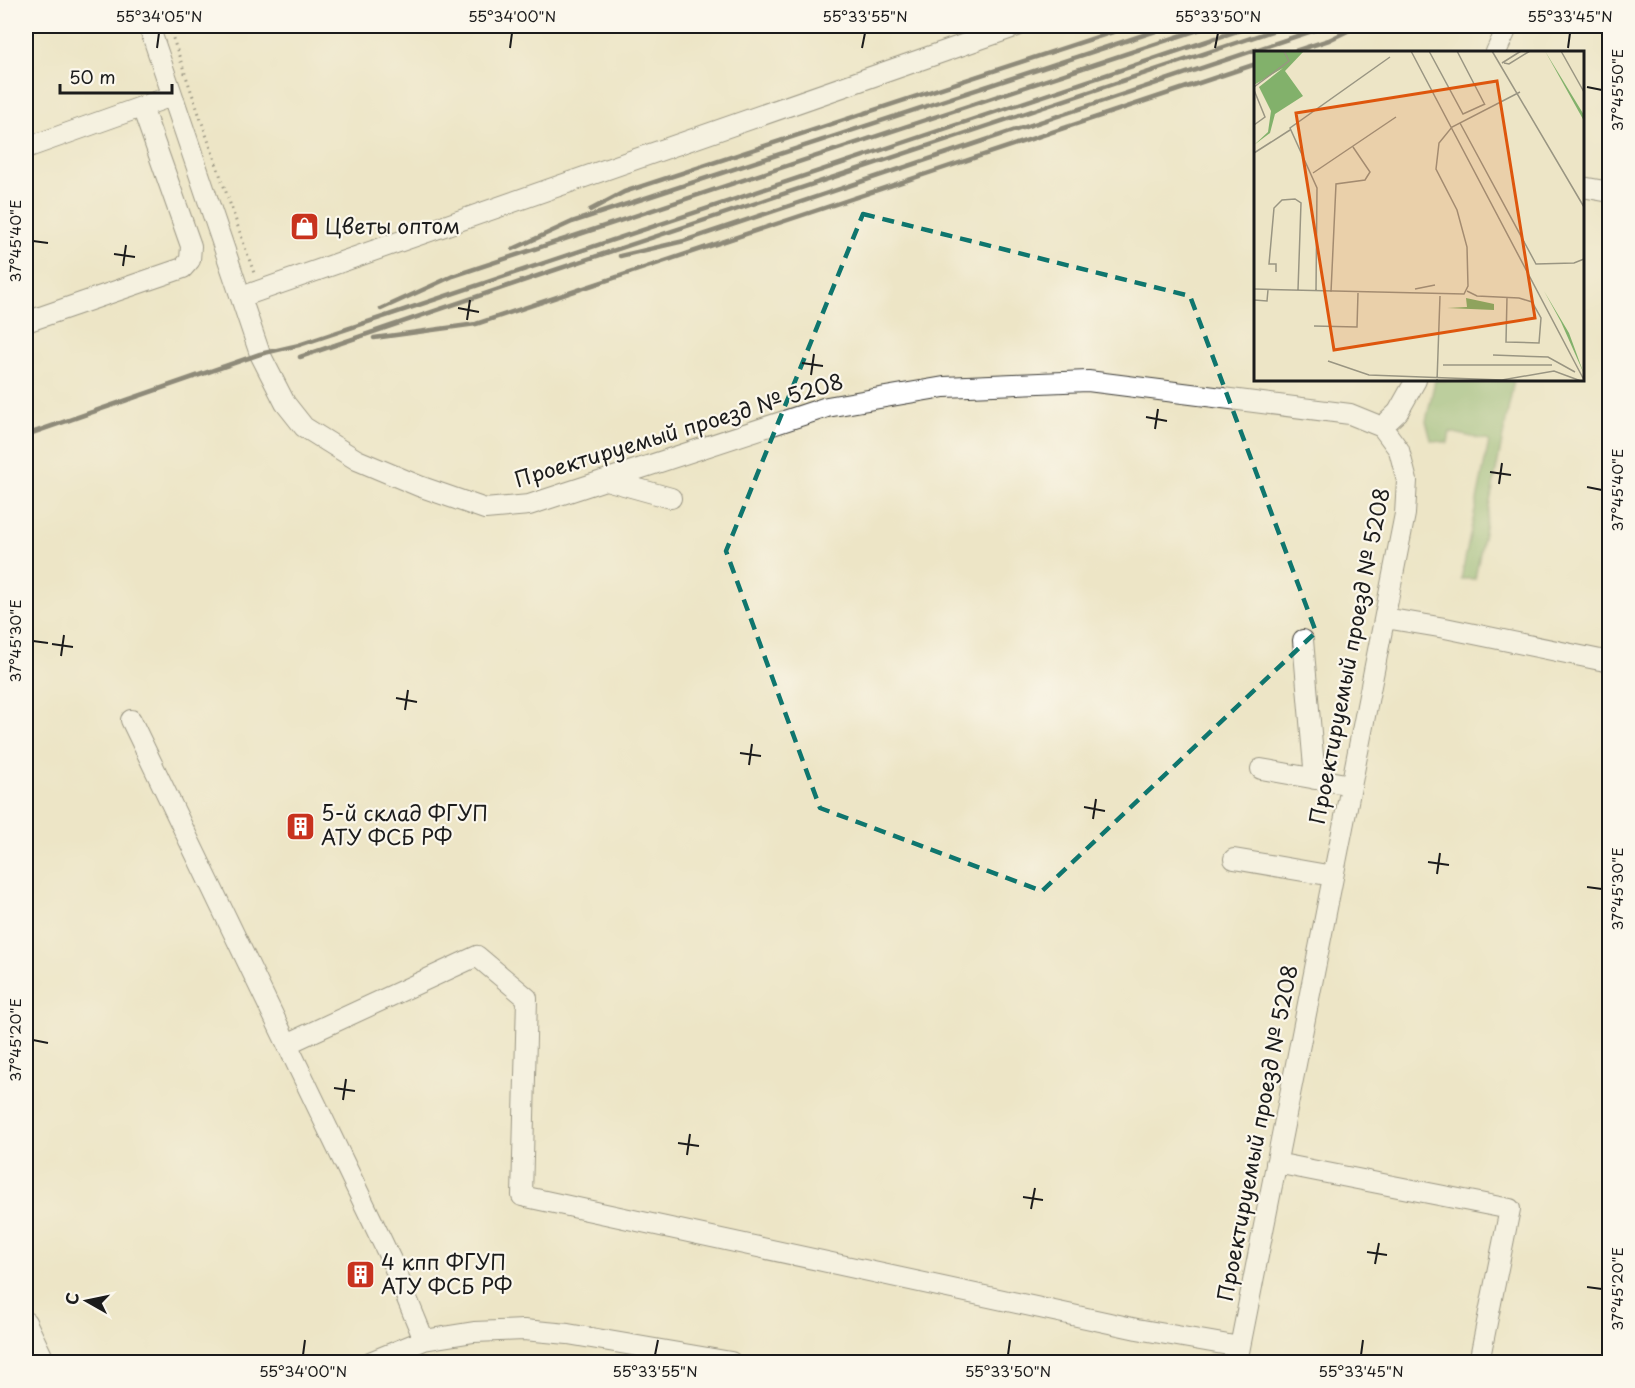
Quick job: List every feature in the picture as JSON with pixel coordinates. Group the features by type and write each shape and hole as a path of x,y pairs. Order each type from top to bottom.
{"street":[{"name":"Проектируемый проезд № 5208","path":"149,26 172,96 250,294 260,354 285,403 304,427 357,460 419,486 485,509 529,506 827,407 944,387 1088,381 1350,414 1382,427 1399,450 1407,481 1405,514 1238,1355"},
{"path":"250,294 1017,26"},
{"path":"1496,51 1508,26"},
{"path":"26,148 172,96"},
{"path":"26,321 183,268 190,260 191,246 142,107"},
{"path":"1584,187 1610,192"},
{"path":"1382,427 1398,412 1415,381"},
{"path":"606,480 671,498"},
{"path":"1385,618 1610,662"},
{"path":"1303,640 1316,779"},
{"path":"131,720 392,1262 424,1340"},
{"path":"1261,770 1351,785"},
{"path":"1234,859 1333,876"},
{"path":"287,1044 477,956 527,998 522,1196 1125,1327 1238,1355"},
{"path":"1276,1163 1510,1209 1479,1362"},
{"path":"26,1322 45,1362"},
{"path":"370,1362 424,1340 474,1332 524,1330 568,1334 731,1362"}],"path":[{"path":"169,26 250,294"}],"highlighted area":[{"path":"863,214 1190,296 1316,632 1042,891 820,808 726,551"}],"green space":[{"path":"1435,381 1514,381 1475,579 1461,579 1489,441 1450,432 1448,443 1431,440 1426,421"}],"railway":[{"path":"590,210 624,192 1131,26"},
{"path":"513,249 572,222 1171,26"},
{"path":"381,309 453,276 1210,26"},
{"path":"26,435 260,354 299,345 1252,26"},
{"path":"300,357 1287,26"},
{"path":"620,256 684,241 1327,26"},
{"path":"1295,51 1329,40 1358,26"},
{"path":"374,338 476,324 1254,65"}],"place":[{"name":"Цветы оптом","path":"304,227"},
{"name":"5-й склад ФГУП АТУ ФСБ РФ","path":"300,826"},
{"name":"4 кпп ФГУП АТУ ФСБ РФ","path":"360,1275"}]}
